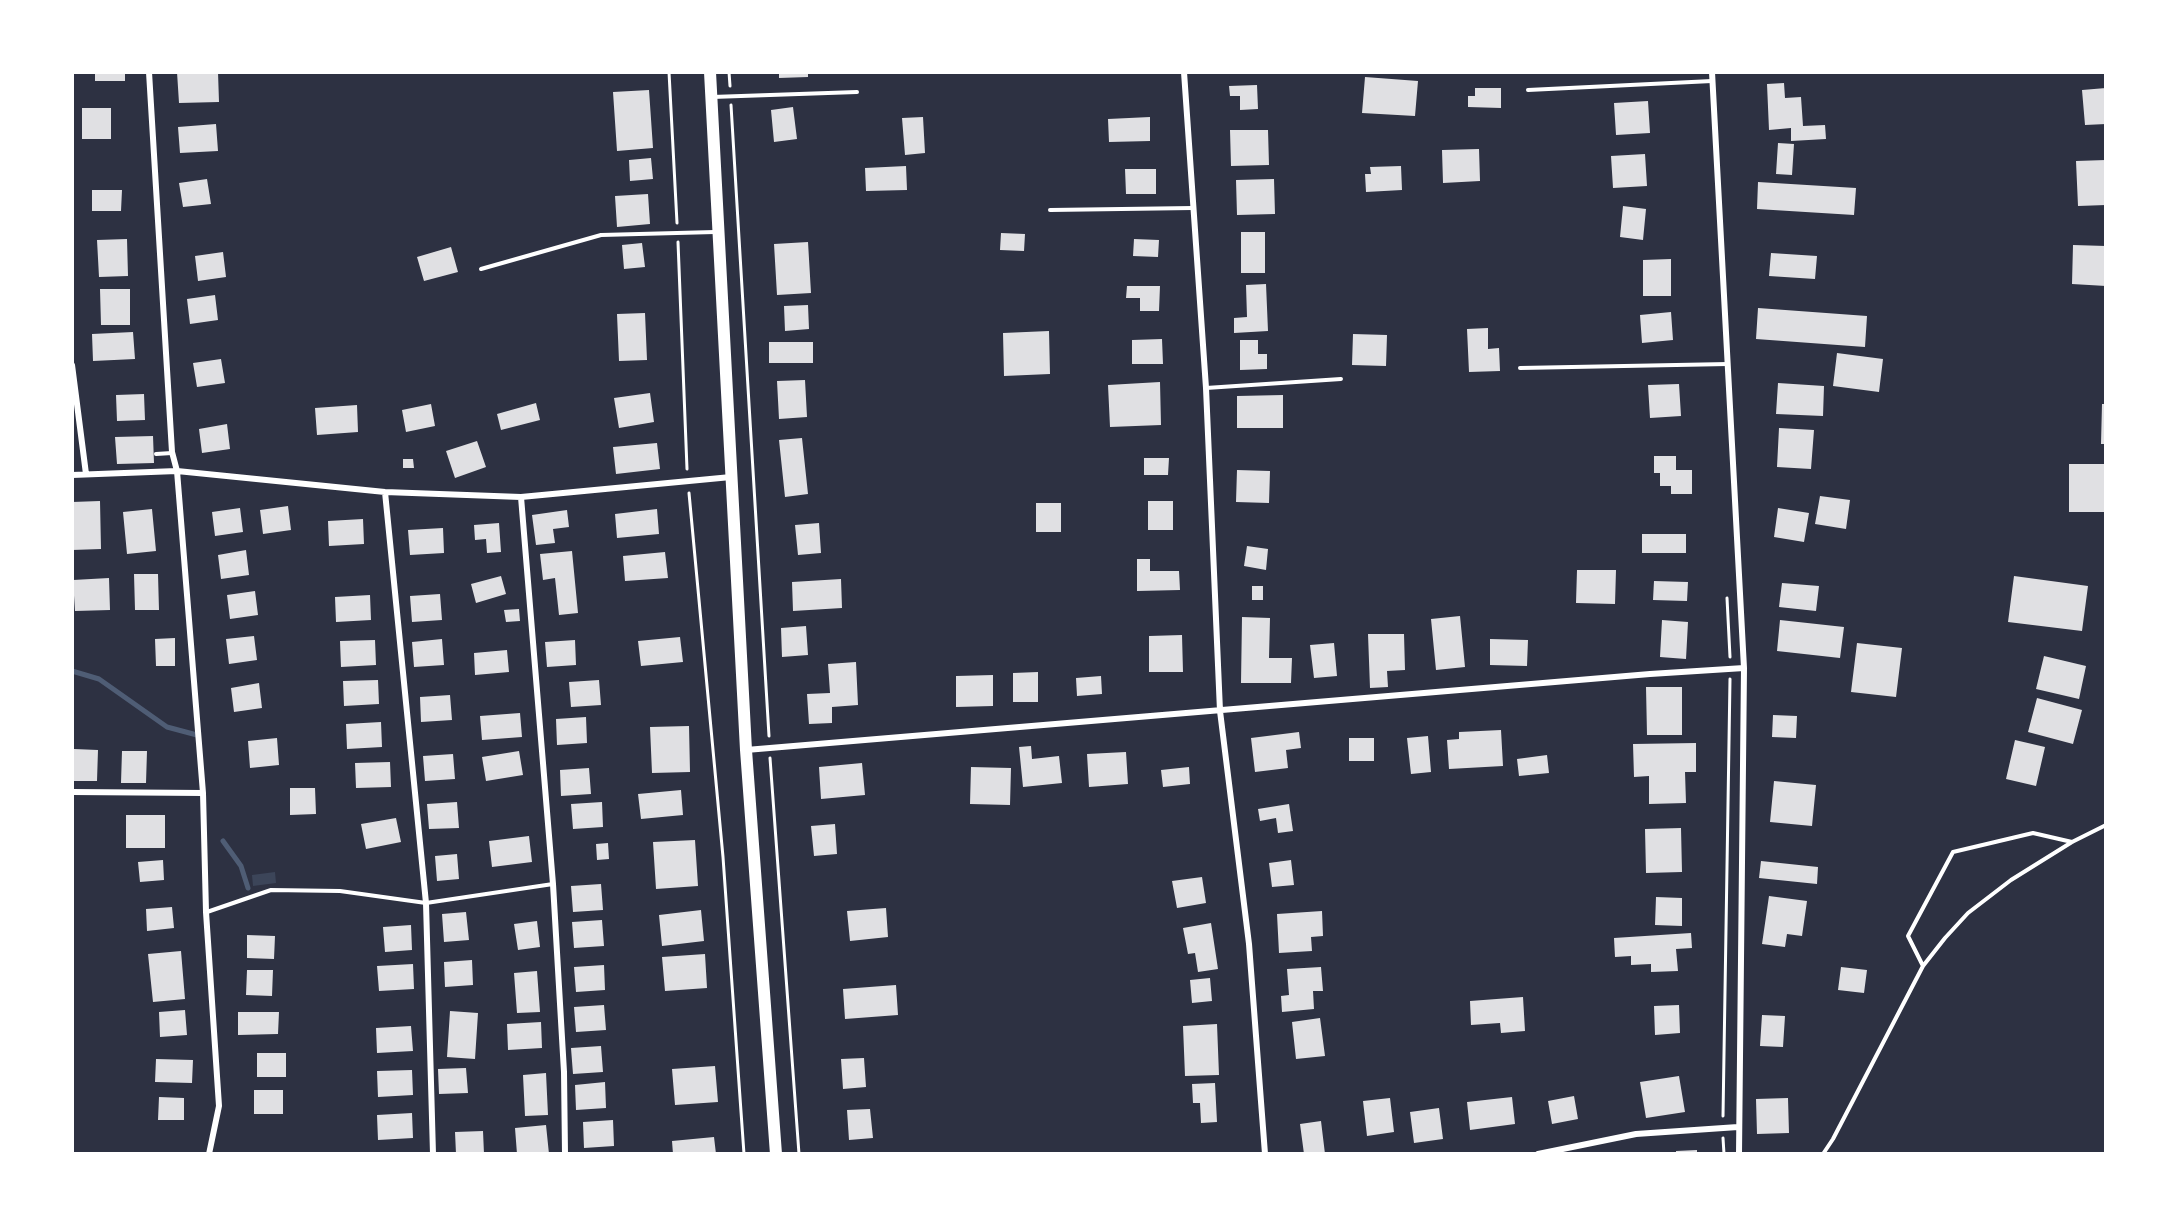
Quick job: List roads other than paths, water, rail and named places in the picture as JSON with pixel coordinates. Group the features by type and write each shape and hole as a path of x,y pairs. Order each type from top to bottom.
{"main road":[{"path":"710,72 746,750 776,1154"}],"street":[{"path":"149,72 172,452 177,471 203,793 206,912 219,1106 209,1154"},
{"path":"1184,72 1206,388 1220,711 1249,944 1264,1154"},
{"path":"1712,72 1744,668 1739,1154"},
{"path":"72,365 86,474"},
{"path":"72,475 177,471 385,492 521,497 732,477"},
{"path":"385,492 426,903 433,1154"},
{"path":"521,497 553,884 564,1072 566,1154"},
{"path":"746,750 1744,668"},
{"path":"72,792 203,793"},
{"path":"1538,1154 1636,1134 1738,1127"}],"lane":[{"path":"1528,90 1712,81"},
{"path":"711,97 857,92"},
{"path":"1050,210 1194,208"},
{"path":"480,269 601,235 719,232"},
{"path":"1520,368 1728,364"},
{"path":"1206,388 1341,379"},
{"path":"156,454 172,452"},
{"path":"1823,1154 1923,966 1968,913 2011,880 2072,842 2106,825"},
{"path":"1923,966 1908,936 1953,852 2033,832 2072,842"},
{"path":"206,912 271,890 340,891 426,903 553,884"}],"waterway":[{"path":"72,671 99,679 167,727 197,735"},
{"path":"223,841 241,866 248,888"}]}
